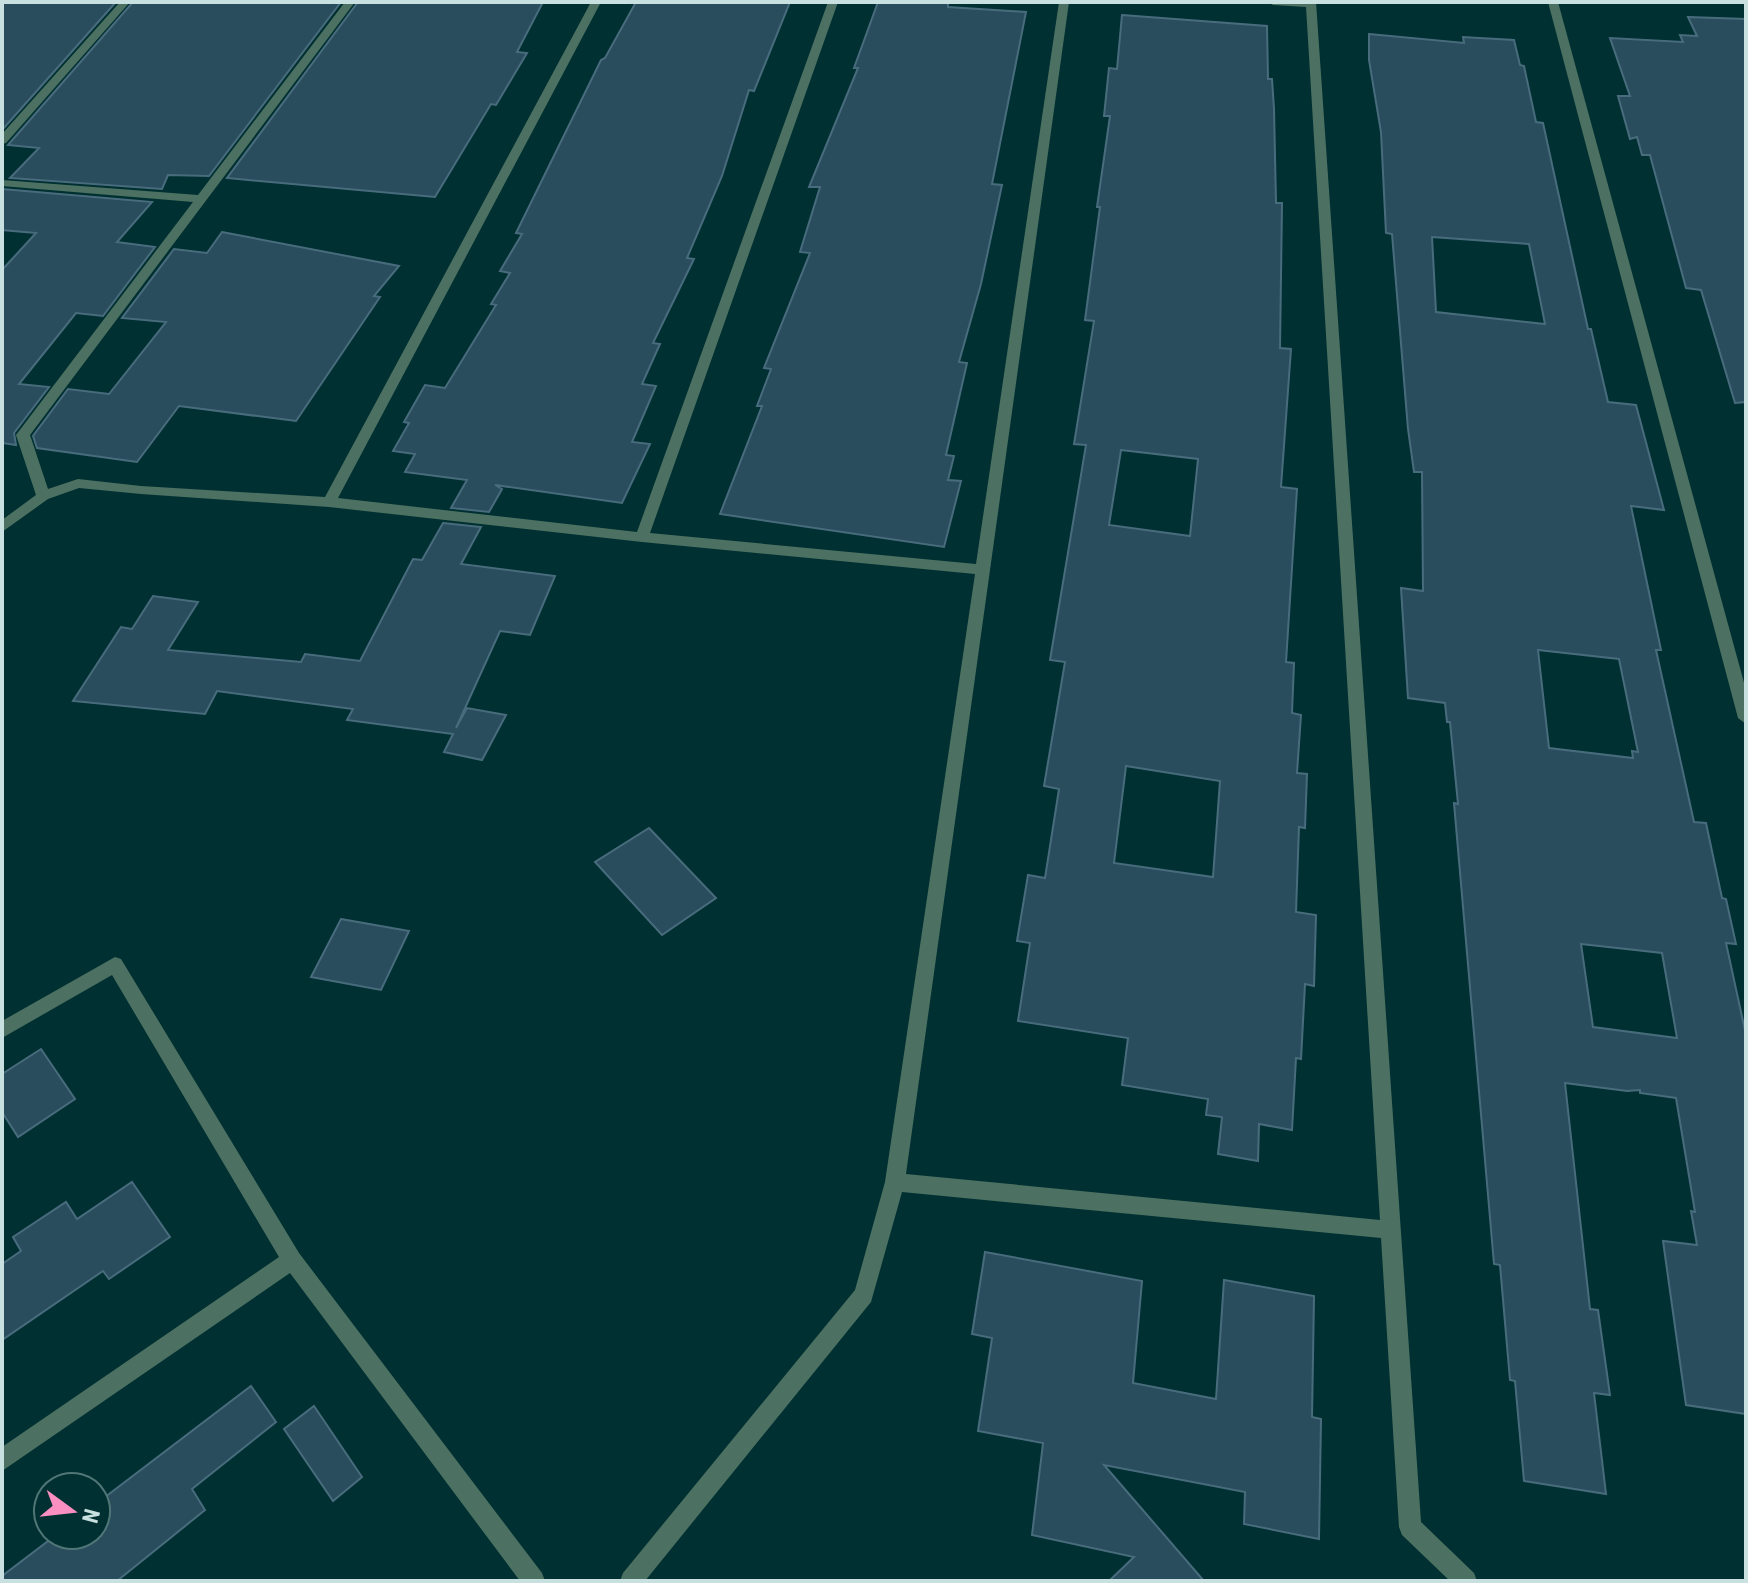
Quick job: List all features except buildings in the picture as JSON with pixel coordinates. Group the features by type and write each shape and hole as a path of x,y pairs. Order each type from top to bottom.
{"street":[{"path":"2,141 125,2"},
{"path":"43,496 23,435 350,2"},
{"path":"329,502 596,2"},
{"path":"642,537 833,2"},
{"path":"631,1581 864,1295 895,1182 1064,2"},
{"path":"1273,2 1311,3 1410,1527 1466,1581"},
{"path":"1553,2 1746,718"},
{"path":"2,183 202,199"},
{"path":"2,527 43,496 78,483 329,502 642,537 983,570"},
{"path":"2,1030 115,964 292,1260 534,1581"},
{"path":"895,1182 1391,1230"},
{"path":"2,1460 292,1260"}]}
